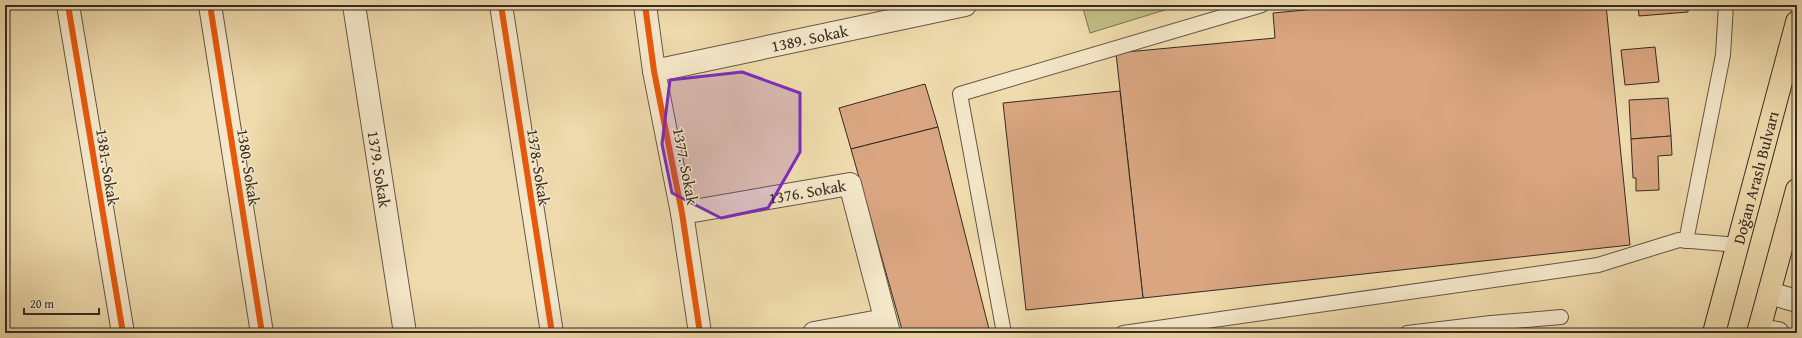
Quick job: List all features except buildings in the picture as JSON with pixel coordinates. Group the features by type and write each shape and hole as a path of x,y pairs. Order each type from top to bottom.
{"main road":[{"name":"Doğan Araslı Bulvarı","path":"1714,333 1797,22"},
{"path":"1765,332 1769,293 1797,190"}],"street":[{"name":"1381. Sokak","path":"68,5 123,333"},
{"name":"1380. Sokak","path":"210,5 262,333"},
{"name":"1379. Sokak","path":"354,5 405,333"},
{"name":"1378. Sokak","path":"500,5 552,333"},
{"name":"1377. Sokak","path":"645,5 654,71 682,213 700,333"},
{"name":"1389. Sokak","path":"654,71 965,5"},
{"name":"1376. Sokak","path":"682,213 850,184 887,326"},
{"path":"1769,293 1797,301"},
{"path":"814,333 887,326"}],"lane":[{"path":"1004,333 960,94 1262,5"},
{"path":"1686,241 1723,55 1726,5"},
{"path":"1124,333 1598,265 1679,240 1738,245"},
{"path":"1407,333 1490,328 1561,317"}],"highlighted area":[{"path":"742,72 800,93 800,152 768,208 721,218 672,193 662,144 670,80"}],"shaded area":[{"path":"1082,5 1181,5 1090,33"}],"cycle path":[{"path":"68,5 123,333"},
{"path":"210,5 262,333"},
{"path":"501,5 552,333"},
{"path":"645,5 654,71 682,213 700,333"}]}
